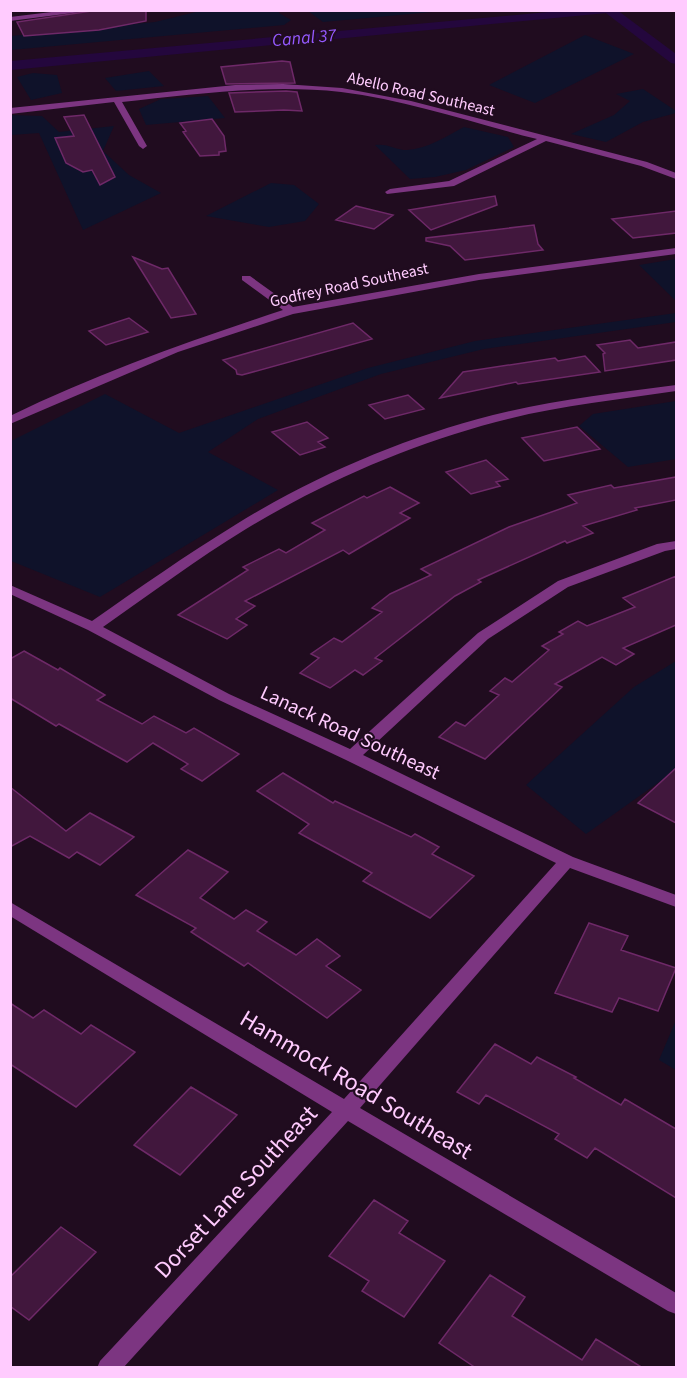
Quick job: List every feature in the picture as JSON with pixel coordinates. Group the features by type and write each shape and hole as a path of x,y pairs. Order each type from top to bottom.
{"street":[{"path":"10,20 93,10"},
{"name":"Abello Road Southeast","path":"10,111 235,87 283,86 342,90 411,104 542,140 644,164 676,176"},
{"path":"117,100 143,146"},
{"path":"390,192 451,184 542,140"},
{"name":"Godfrey Road Southeast","path":"10,421 38,406 174,350 291,311 479,277 676,251"},
{"path":"246,278 291,311"},
{"path":"93,627 214,544 321,483 388,454 472,424 565,405 676,388"},
{"path":"352,756 483,636 563,584 662,547 676,545"},
{"name":"Lanack Road Southeast","path":"10,589 93,627 224,697 352,756 567,861 676,901"},
{"name":"Dorset Lane Southeast","path":"108,1368 346,1110 567,861"},
{"name":"Hammock Road Southeast","path":"10,908 346,1110 676,1304"}],"shaded area":[{"path":"200,11 280,11 279,13 291,20 284,25 11,50 11,36 155,22"},
{"path":"308,11 443,11 323,22"},
{"path":"585,35 634,54 535,103 489,85"},
{"path":"149,71 164,86 116,91 105,78"},
{"path":"33,73 57,75 62,93 31,100 17,77"},
{"path":"643,89 676,113 643,122 606,142 571,134 614,115 630,101 616,94"},
{"path":"208,96 225,118 146,125 139,109 161,99"},
{"path":"11,115 42,116 59,132 114,126 103,151 129,175 161,193 83,230 39,133 11,135"},
{"path":"464,127 508,137 514,147 466,170 435,177 410,179 375,145 403,150 414,149 437,142"},
{"path":"271,183 294,185 319,204 305,221 269,227 206,216"},
{"path":"676,259 676,301 639,265"},
{"path":"676,313 676,322 484,349 381,374 258,419 208,452 278,490 100,597 11,561 11,441 105,394 179,433 368,368 475,341"},
{"path":"676,401 676,459 628,467 579,426 593,414"},
{"path":"676,661 676,770 586,834 526,785 634,687"},
{"path":"676,1020 676,1070 659,1060"}],"water":[{"name":"Canal 37","path":"559,11 628,11 11,70 11,61"}],"building":[{"path":"98,10 146,10 146,21 99,30 24,36 17,22"},
{"path":"290,62 295,83 226,84 221,67"},
{"path":"297,92 302,111 235,112 229,93"},
{"path":"84,115 115,177 100,185 92,170 83,172 66,163 55,138 74,136 64,117"},
{"path":"212,119 224,136 226,151 219,152 219,155 200,156 183,132 186,131 180,123"},
{"path":"495,196 497,205 431,230 409,210"},
{"path":"356,206 393,215 374,229 336,220"},
{"path":"676,211 676,233 633,238 612,219"},
{"path":"534,225 538,244 543,250 465,260 450,246 426,241 426,238"},
{"path":"133,257 162,269 168,268 196,314 171,318"},
{"path":"129,318 148,332 106,345 89,331"},
{"path":"353,323 372,339 242,375 237,374 236,370 223,360"},
{"path":"630,340 638,348 676,342 676,360 605,371 603,354 605,353 597,345"},
{"path":"585,356 600,372 518,384 516,382 440,398 463,372 555,358 558,361"},
{"path":"408,395 424,409 385,419 369,405"},
{"path":"307,422 328,438 318,442 325,447 300,455 272,432"},
{"path":"577,427 600,449 544,461 522,438"},
{"path":"486,460 508,479 496,482 500,486 471,494 446,472"},
{"path":"676,477 676,500 635,508 637,510 583,526 593,533 567,543 565,541 478,580 481,582 455,596 375,658 382,661 363,675 355,670 330,688 300,673 319,658 311,654 334,638 342,642 382,612 372,608 390,594 431,575 421,569 509,527 577,503 568,495 611,485 614,488"},
{"path":"390,487 419,503 400,513 410,518 349,554 343,550 245,601 255,606 236,619 247,625 227,639 178,615 248,570 243,567 279,549 286,553 325,530 312,523 364,496 367,498"},
{"path":"676,576 676,625 623,648 634,654 616,665 602,657 555,684 562,687 485,759 439,737 456,722 465,726 499,695 490,691 505,678 512,682 549,650 542,646 563,634 559,632 578,621 587,626 635,607 623,598"},
{"path":"24,651 58,670 60,668 105,695 97,700 142,724 154,716 186,733 194,728 239,754 202,781 181,769 188,764 153,743 127,762 59,724 56,726 10,698 10,659"},
{"path":"676,768 676,823 638,803"},
{"path":"283,773 333,803 335,801 411,837 415,834 439,847 432,854 474,876 430,918 363,881 372,873 299,833 309,824 257,791"},
{"path":"10,787 66,831 90,813 134,837 100,865 77,852 69,858 30,836 10,847"},
{"path":"188,850 228,872 200,898 234,919 246,910 267,922 257,931 296,955 317,939 340,956 326,966 361,990 327,1018 248,963 244,966 191,932 196,928 136,895"},
{"path":"589,923 628,936 621,950 676,968 658,1011 619,998 612,1012 555,993"},
{"path":"10,1003 33,1018 44,1010 81,1034 91,1025 135,1052 76,1107 10,1064"},
{"path":"495,1044 531,1064 537,1057 576,1077 574,1078 621,1105 625,1099 676,1129 676,1198 595,1148 587,1158 555,1139 559,1134 486,1095 479,1104 457,1092"},
{"path":"191,1087 237,1115 180,1175 134,1145"},
{"path":"374,1200 408,1221 399,1233 445,1261 404,1317 362,1291 369,1281 329,1256"},
{"path":"61,1227 96,1252 29,1320 10,1306 10,1277"},
{"path":"490,1275 525,1297 512,1316 582,1360 596,1339 643,1368 476,1368 439,1343"}],"waterway":[{"path":"608,10 676,60"}]}
